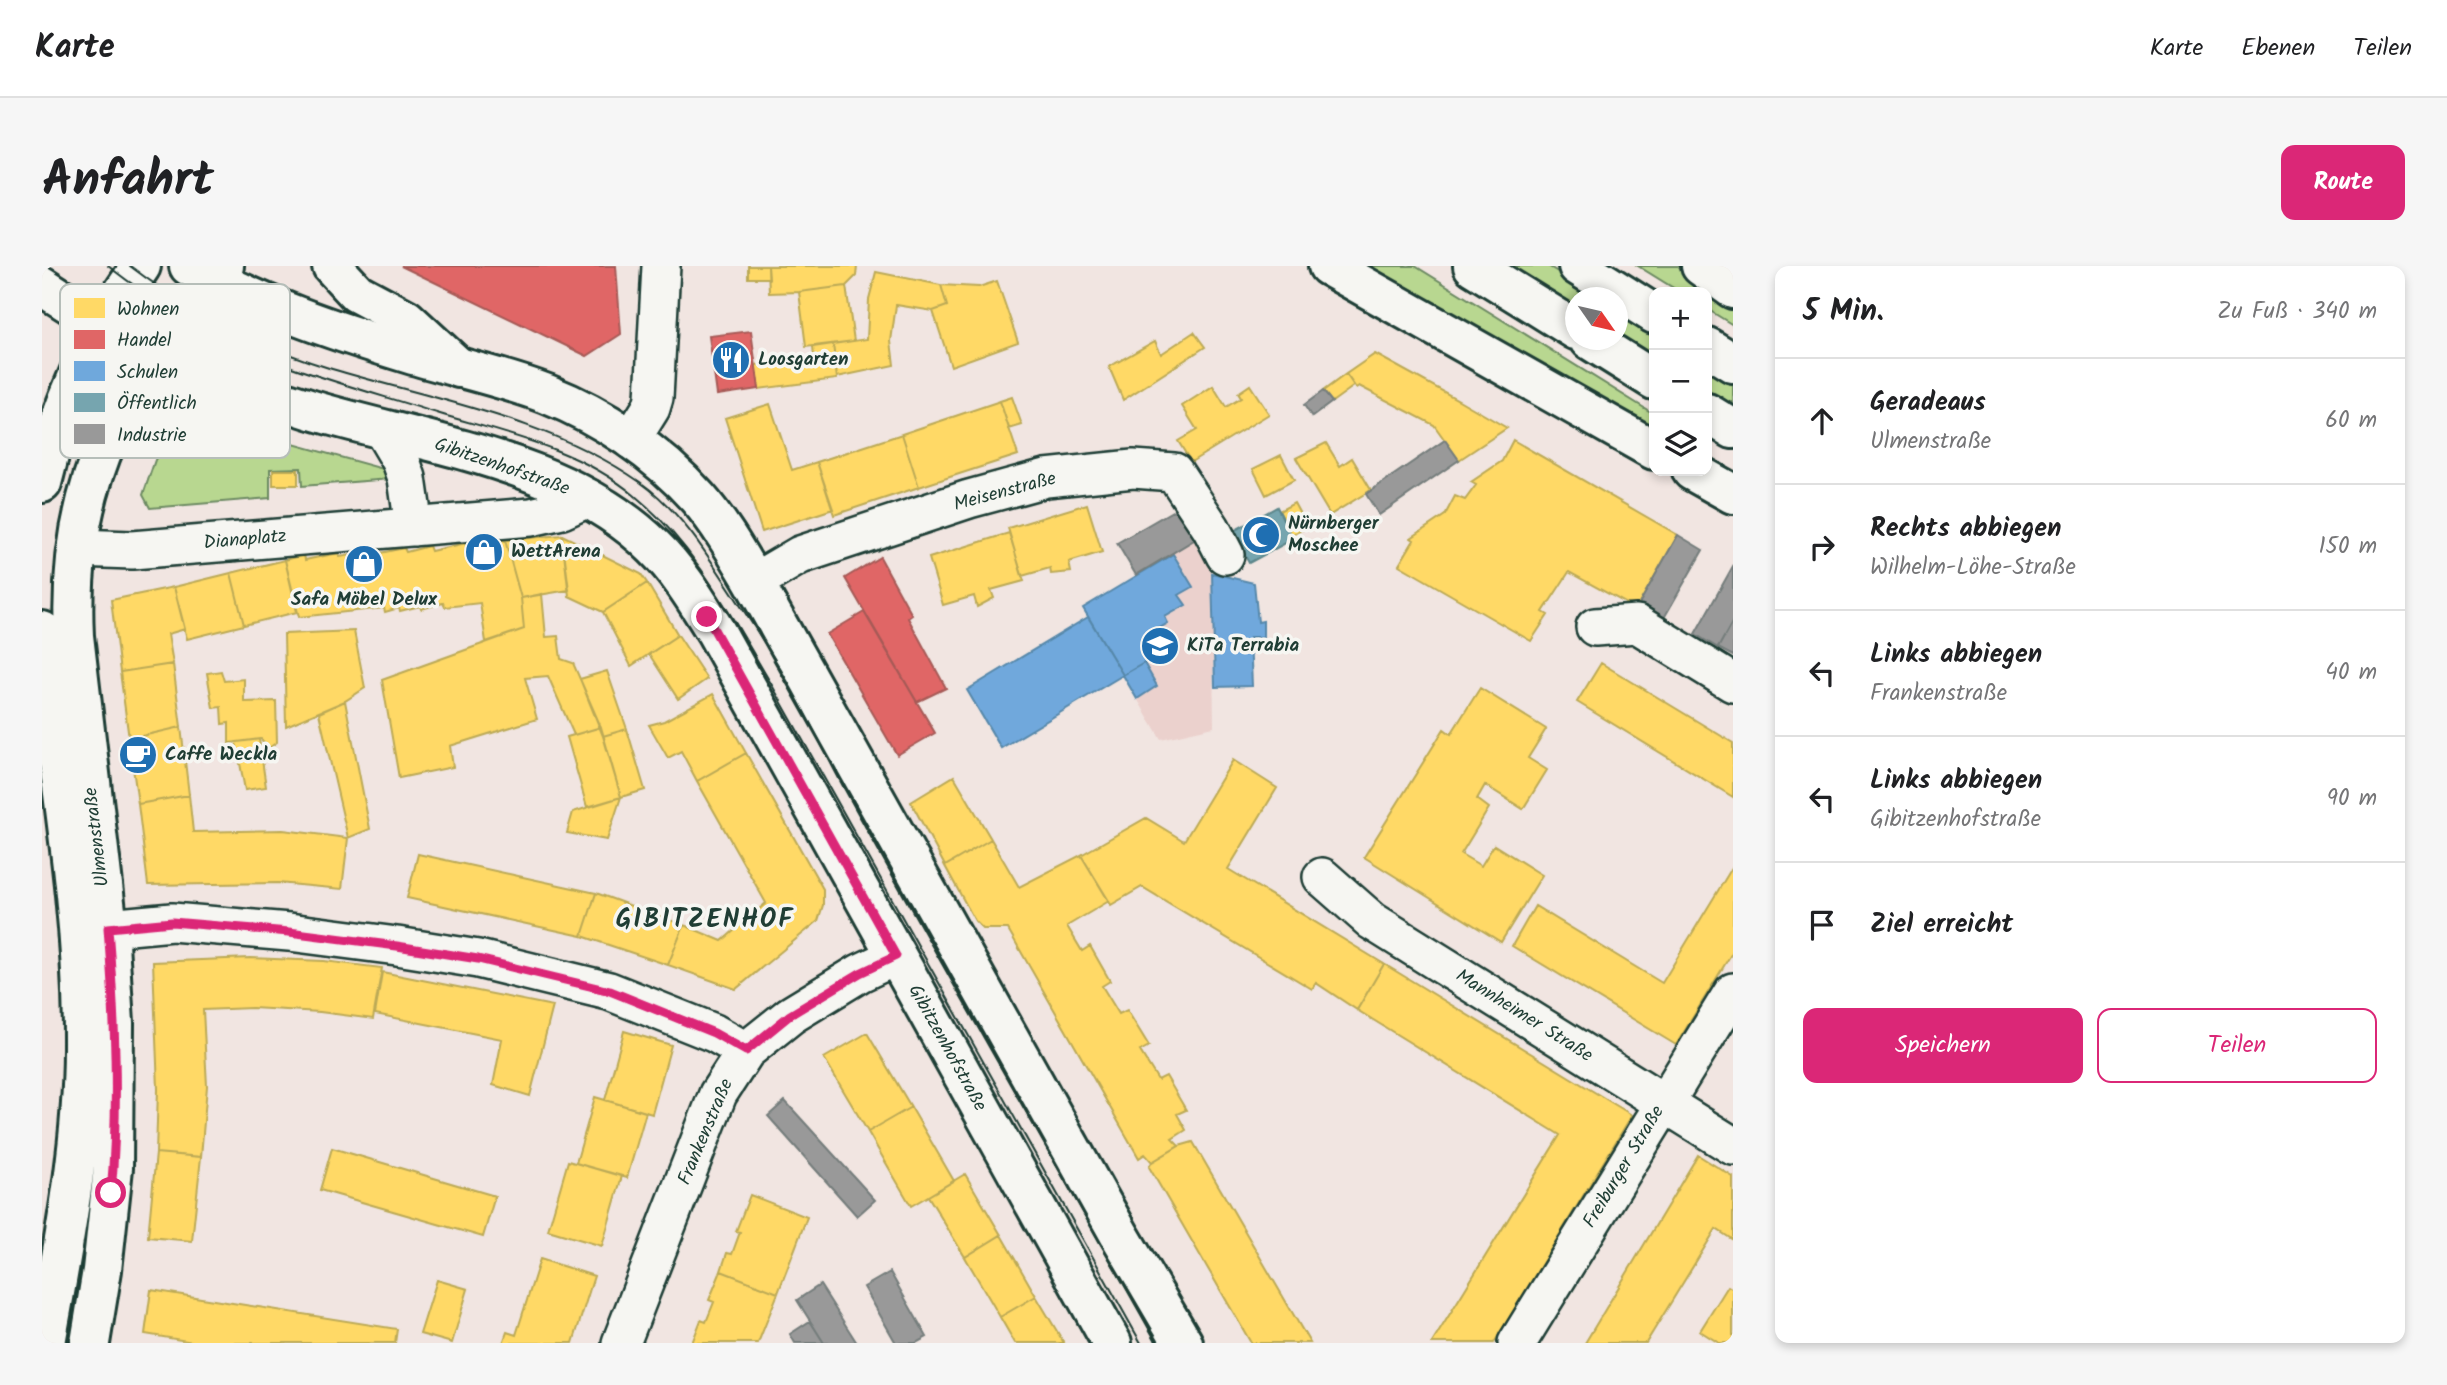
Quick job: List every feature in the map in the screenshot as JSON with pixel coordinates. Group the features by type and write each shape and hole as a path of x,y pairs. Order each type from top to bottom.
{"main road":[{"path":"130,284 141,266"},
{"path":"332,266 357,293 406,319 459,368"},
{"path":"1328,266 1649,447"},
{"path":"1473,266 1565,323"},
{"path":"1578,266 1649,311"},
{"path":"1701,266 1733,289"},
{"path":"208,270 236,284"},
{"name":"Gibitzenhofstraße","path":"42,286 60,296"},
{"path":"290,311 377,344 566,402 631,440 670,470 698,498 731,543 754,582 1119,1234 1183,1343"},
{"path":"1606,350 1649,377"},
{"path":"1712,350 1733,363"},
{"name":"Gibitzenhofstraße","path":"290,402 516,468 575,504 638,532 655,548 690,592 716,632 1112,1343"},
{"path":"1712,416 1733,429"},
{"path":"42,483 60,423"},
{"name":"Ulmenstraße","path":"90,1343 103,1270 114,1156 114,1023 108,928 74,636 73,598 93,549 86,496 99,458"},
{"path":"1701,476 1733,494"},
{"name":"Ulmenstraße","path":"42,631 81,959 83,1049 77,1148 46,1343"}],"street":[{"path":"631,440 651,408 654,398 661,266"},
{"path":"382,429 401,461 407,478 414,527"},
{"name":"Meisenstraße","path":"754,582 800,555 970,499 1046,478 1133,469 1174,472 1211,528 1225,555"},
{"name":"Dianaplatz","path":"93,549 531,517 575,504"},
{"path":"1595,626 1637,624 1733,683"},
{"name":"Mannheimer Straße","path":"1322,877 1372,921 1733,1146"},
{"path":"108,928 172,922 289,932 478,959 610,991 714,1033 746,1051"},
{"name":"Frankenstraße","path":"621,1343 718,1094 746,1051 790,1015 860,973 896,956"},
{"name":"Freiburger Straße","path":"1517,1343 1662,1103 1733,992"}],"shaded area":[{"name":"KiTa Terrabia","path":"1197,538 1212,573 1214,727 1161,739 1083,608"}],"green space":[{"path":"1359,266 1415,266 1649,411 1649,424"},
{"path":"1508,266 1548,266 1582,287 1565,287 1565,302"},
{"path":"1638,266 1678,266 1707,287 1672,287"},
{"path":"1712,291 1733,306 1733,325 1712,312"},
{"path":"1628,315 1649,329 1649,354 1628,340"},
{"path":"1712,368 1733,382 1733,407 1712,393"},
{"path":"290,443 387,470 390,479 302,486 301,468 270,469 270,498 150,508 143,495 155,460 290,458"}],"building: Wohnen":[{"path":"748,266 768,266 769,278 748,278"},
{"path":"768,266 857,266 856,276 846,286 769,293"},
{"path":"876,272 941,285 947,306 933,311 896,305 891,341 894,365 837,377 833,344 867,339 869,299"},
{"path":"997,281 1018,342 951,366 933,311 947,306 941,285 979,287"},
{"path":"846,286 854,341 806,347 799,292"},
{"path":"1194,332 1205,347 1123,400 1109,367 1155,341 1161,354"},
{"path":"833,344 837,379 759,389 755,365 814,357 813,347"},
{"path":"1375,354 1507,428 1459,460 1434,425 1359,386 1356,388 1346,374"},
{"path":"1346,374 1354,386 1332,402 1323,391"},
{"path":"1250,385 1269,414 1191,462 1178,441 1197,430 1182,406 1213,386 1226,407 1241,398 1238,393"},
{"path":"1012,397 1022,425 1009,429 1000,401"},
{"path":"1000,401 1018,455 919,487 902,434"},
{"path":"770,404 792,470 817,462 833,509 762,532 725,418"},
{"path":"902,434 919,487 834,515 817,462"},
{"path":"1513,440 1678,535 1636,609 1569,572 1543,612 1548,615 1531,641 1399,565 1414,540 1411,538 1445,515 1455,496 1465,500 1476,485 1471,482 1502,461"},
{"path":"1326,443 1340,466 1352,458 1371,490 1330,515 1296,458"},
{"path":"1281,455 1294,480 1266,495 1253,469"},
{"path":"273,470 298,470 298,485 273,485"},
{"path":"1294,503 1307,527 1292,535 1279,511"},
{"path":"1087,504 1102,552 1069,562 1071,572 1051,574 1050,568 1022,576 1008,528"},
{"path":"1009,533 1024,581 991,590 994,598 977,607 974,596 943,605 929,558"},
{"path":"562,535 569,590 521,598 505,540"},
{"path":"562,535 641,574 647,583 603,612 569,596"},
{"path":"505,540 521,598 524,629 486,642 480,603 445,607 443,603 421,609 420,606 385,612 384,608 299,617 285,560 304,555 305,560 338,553 340,557 369,552 371,555 404,548 406,552 429,546 431,551 466,543 468,548"},
{"path":"285,560 297,612 244,625 231,573"},
{"path":"231,573 244,625 187,639 174,587"},
{"path":"647,583 678,635 631,666 603,612"},
{"path":"174,587 185,629 168,634 173,664 120,672 111,600"},
{"path":"542,594 546,637 558,636 561,659 573,663 601,727 574,735 548,676 525,678 537,719 450,746 453,767 399,778 382,680 524,629 521,598"},
{"path":"354,631 365,688 345,701 286,726 284,634"},
{"path":"678,635 707,679 678,699 649,654"},
{"path":"1601,663 1733,743 1733,797 1577,702"},
{"path":"173,664 181,727 129,739 120,672"},
{"path":"221,671 224,681 244,679 244,702 276,701 277,742 269,748 261,739 229,743 229,723 222,724 221,707 213,708 207,673"},
{"path":"607,671 627,729 603,736 580,679"},
{"path":"1480,688 1546,729 1528,758 1547,770 1523,809 1485,785 1477,799 1489,808 1461,854 1481,866 1494,845 1542,875 1501,942 1364,857 1444,729 1451,734"},
{"path":"713,694 746,753 697,781 681,751 668,758 649,725 664,721"},
{"path":"345,701 370,829 348,838 319,713"},
{"path":"181,727 189,795 138,804 129,739"},
{"path":"601,727 621,797 587,807 567,737"},
{"path":"627,729 645,790 621,797 603,736"},
{"path":"259,739 266,787 245,790 236,742"},
{"path":"746,753 823,889 823,905 818,921 736,989 668,965 684,925 722,941 766,903 697,781"},
{"path":"1233,760 1277,788 1228,869 1384,964 1357,1010 1316,983 1312,989 1142,887 1111,905 1081,855 1146,818 1184,841"},
{"path":"954,776 991,839 945,866 911,802"},
{"path":"189,795 193,832 283,830 348,838 342,889 278,883 148,885 138,804"},
{"path":"621,797 607,840 567,833 573,812"},
{"path":"991,839 1019,887 1081,855 1109,901 1067,926 1082,951 1090,946 1110,981 1102,986 1119,1014 1127,1010 1149,1046 1140,1051 1158,1080 1166,1076 1186,1110 1177,1114 1186,1130 1172,1139 1179,1146 1152,1162 1145,1154 1139,1158 1008,929 983,929 975,921 945,866"},
{"path":"418,854 596,893 582,936 407,898"},
{"path":"1733,866 1733,951 1676,1045 1512,946 1535,906 1662,983"},
{"path":"596,893 684,925 668,965 582,936"},
{"path":"250,958 324,961 382,968 373,1019 320,1012 252,1008 203,1010 207,1086 201,1157 156,1153 158,1089 153,962"},
{"path":"1384,964 1632,1115 1494,1343 1432,1343 1560,1135 1357,1010"},
{"path":"382,972 553,1006 530,1096 493,1085 502,1039 375,1014"},
{"path":"624,1031 671,1045 652,1114 605,1100"},
{"path":"867,1033 911,1107 868,1132 824,1058"},
{"path":"595,1097 646,1112 627,1178 576,1163"},
{"path":"911,1107 954,1181 911,1206 868,1132"},
{"path":"1193,1142 1310,1343 1251,1343 1149,1167 1152,1162 1179,1146"},
{"path":"332,1148 495,1196 483,1237 320,1190"},
{"path":"156,1153 201,1157 192,1241 148,1237"},
{"path":"1698,1155 1733,1177 1733,1240 1716,1229 1646,1343 1585,1343"},
{"path":"568,1161 622,1176 602,1246 548,1230"},
{"path":"965,1174 1001,1235 965,1257 928,1196"},
{"path":"750,1195 807,1217 778,1293 721,1271 727,1253 732,1254 740,1232 736,1231"},
{"path":"1001,1235 1036,1296 1000,1317 965,1257"},
{"path":"540,1259 594,1276 573,1343 503,1343 507,1332 516,1335"},
{"path":"721,1271 778,1293 758,1343 692,1343 701,1320 706,1322 714,1302 709,1300"},
{"path":"437,1280 468,1289 452,1343 420,1334"},
{"path":"1728,1286 1733,1289 1733,1343 1719,1343 1700,1331"},
{"path":"151,1290 397,1329 395,1343 199,1343 145,1334"},
{"path":"1036,1296 1064,1343 1015,1343 1000,1317"}],"building: Handel":[{"path":"401,266 616,266 621,334 587,356"},
{"path":"751,331 759,389 717,395 709,336"},
{"path":"880,557 912,615 908,618 946,688 917,702 845,578"},
{"path":"864,612 935,733 897,755 827,634"}],"building: Schulen":[{"path":"1173,554 1193,587 1179,595 1186,605 1165,617 1168,623 1148,635 1160,654 1123,675 1083,608"},
{"path":"1212,573 1254,583 1258,622 1263,621 1263,637 1250,637 1252,686 1215,687"},
{"path":"1088,617 1123,675 1001,748 967,690"},
{"path":"1144,663 1157,686 1137,699 1123,675"}],"building: Öffentlich":[{"path":"1277,507 1293,539 1249,563 1232,532"}],"building: Industrie":[{"path":"1323,391 1332,402 1312,417 1304,405"},
{"path":"1445,440 1459,460 1379,515 1366,494"},
{"path":"1181,506 1197,538 1136,575 1117,543"},
{"path":"1678,535 1703,550 1664,618 1639,604"},
{"path":"1733,566 1733,621 1718,648 1695,634"},
{"path":"1733,621 1733,656 1718,648"},
{"path":"785,1101 875,1200 857,1216 768,1116"},
{"path":"890,1272 927,1337 916,1343 896,1343 864,1287"},
{"path":"820,1285 857,1343 824,1343 797,1300"},
{"path":"810,1321 824,1343 795,1343 790,1334"}],"tram line":[{"path":"108,266 132,284"},
{"path":"130,266 155,284"},
{"path":"290,354 332,369 491,414 569,442 640,482 681,520 704,550 779,667 882,858 1157,1343"},
{"path":"290,366 566,454 613,479 656,515 676,537 712,585 773,687 1141,1343"}],"place":[{"name":"Loosgarten","path":"731,360"},
{"name":"Nürnberger Moschee","path":"1261,535"},
{"name":"WettArena","path":"484,552"},
{"name":"Safa Möbel Delux","path":"364,564"},
{"name":"KiTa Terrabia","path":"1160,646"},
{"name":"Caffe Weckla","path":"138,755"}],"district":[{"name":"GIBITZENHOF","path":"705,920"}],"route":[{"path":"111,1193 115,1098 108,928 172,922 289,932 478,959 610,991 714,1033 746,1051 790,1015 860,973 896,956 707,617"}]}
